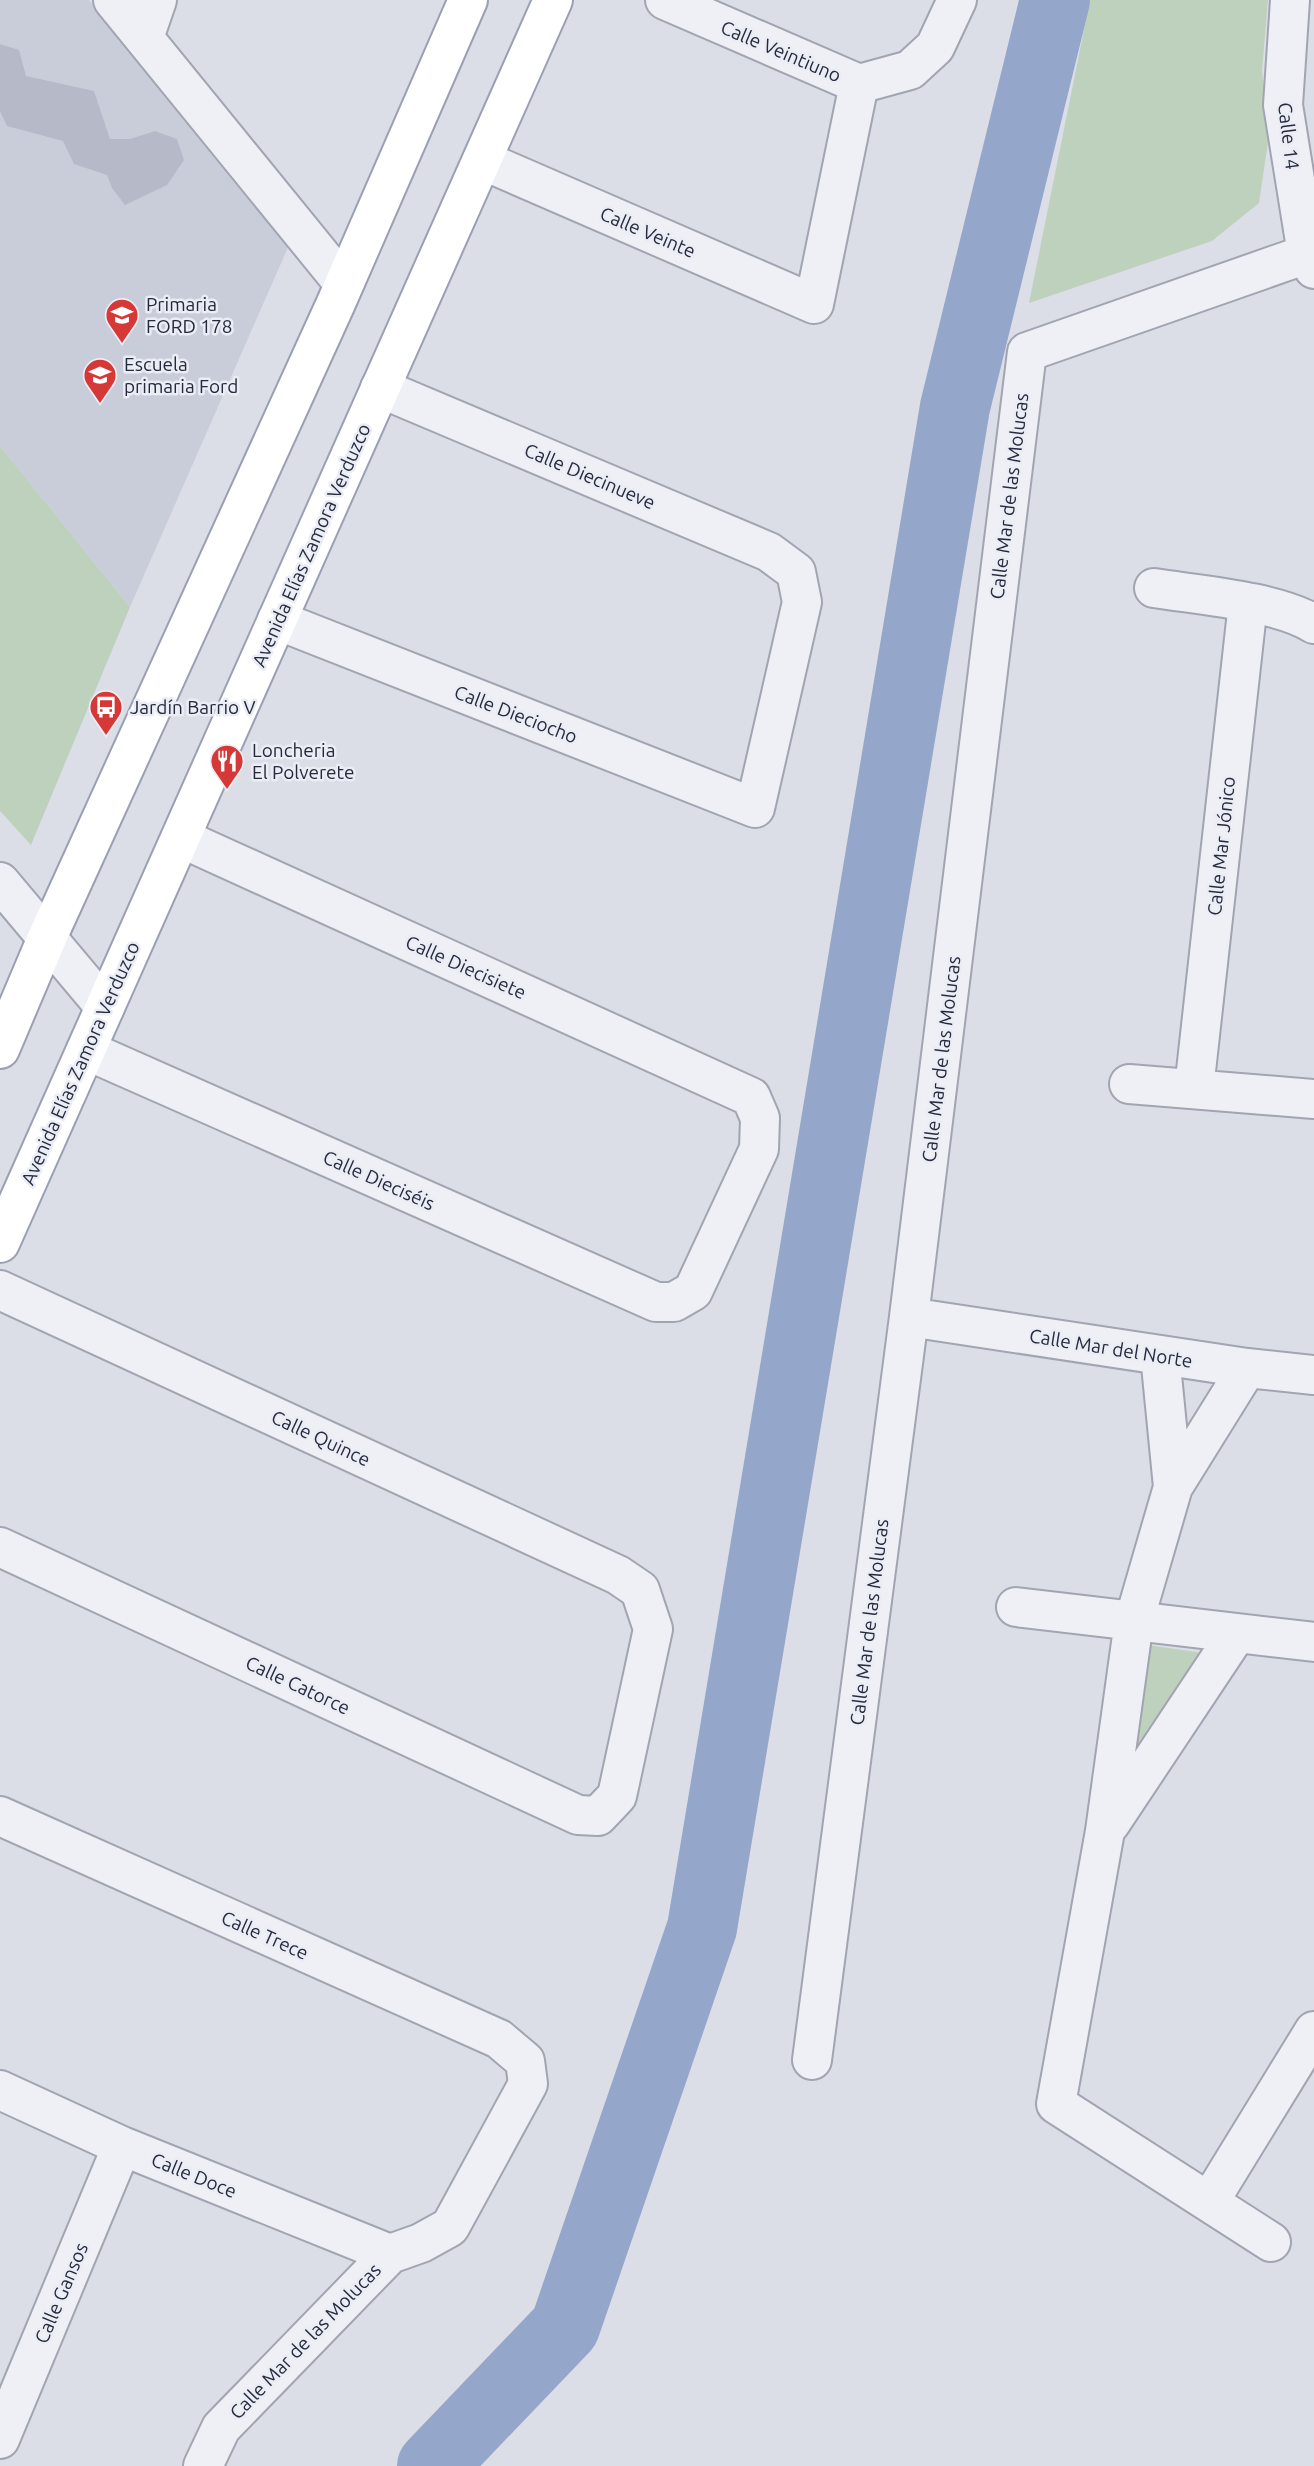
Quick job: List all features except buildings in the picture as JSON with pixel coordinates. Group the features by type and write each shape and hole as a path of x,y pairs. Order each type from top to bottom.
{"main road":[{"path":"0,1049 47,938 344,285 468,0"},
{"name":"Avenida Elías Zamora Verduzco","path":"0,1243 553,0"}],"street":[{"path":"113,0 344,285"},
{"path":"144,38 157,0"},
{"name":"Calle Veintiuno","path":"665,0 859,84"},
{"path":"859,84 910,70 935,47 957,0"},
{"name":"Calle 14","path":"1290,0 1283,105 1310,261"},
{"name":"Calle Veinte","path":"482,160 814,303 859,84"},
{"name":"Calle Mar de las Molucas","path":"812,2060 909,1317 1027,352 1310,261"},
{"name":"Calle Diecinueve","path":"380,387 769,552 796,572 802,602 755,808"},
{"path":"1154,588 1248,603 1299,615 1314,624"},
{"name":"Calle Mar Jónico","path":"1194,1089 1248,603"},
{"name":"Calle Dieciocho","path":"277,620 755,808"},
{"name":"Calle Diecisiete","path":"181,838 751,1097 760,1118 758,1149 693,1291 674,1302"},
{"path":"0,882 105,1007"},
{"name":"Calle Dieciséis","path":"86,1050 656,1302 674,1302"},
{"path":"1129,1084 1314,1099"},
{"name":"Calle Quince","path":"0,1290 618,1575 640,1590 653,1629 617,1796 598,1816"},
{"name":"Calle Mar del Norte","path":"909,1317 1314,1376"},
{"path":"1160,1355 1173,1487"},
{"path":"1247,1368 1173,1487 1134,1621 1105,1831 1056,2104 1271,2242"},
{"name":"Calle Catorce","path":"0,1547 578,1815 598,1816"},
{"path":"1016,1607 1314,1642"},
{"path":"1105,1831 1237,1633"},
{"name":"Calle Trece","path":"0,1816 499,2039 525,2061"},
{"path":"1209,2202 1314,2031"},
{"name":"Calle Mar de las Molucas","path":"203,2466 221,2428 390,2254 421,2243 450,2227 528,2084 525,2061"},
{"name":"Calle Doce","path":"0,2090 122,2146 390,2254"},
{"name":"Calle Gansos","path":"0,2439 122,2146"}],"shaded area":[{"name":"Primaria FORD 178","path":"0,0 89,0 289,245 130,607 0,446"}],"green space":[{"path":"1090,0 1268,0 1262,71 1269,135 1259,203 1212,241 1029,303"},
{"path":"0,446 130,607 31,845 0,811"},
{"path":"1141,1644 1203,1653 1136,1764 1125,1760"}],"waterway":[{"path":"432,2466 565,2327 702,1928 955,407 1055,0"}],"place":[{"name":"Primaria FORD 178","path":"122,345"},
{"name":"Escuela primaria Ford","path":"100,405"},
{"name":"Jardín Barrio V","path":"106,737"},
{"name":"Loncheria El Polverete","path":"227,791"}]}
